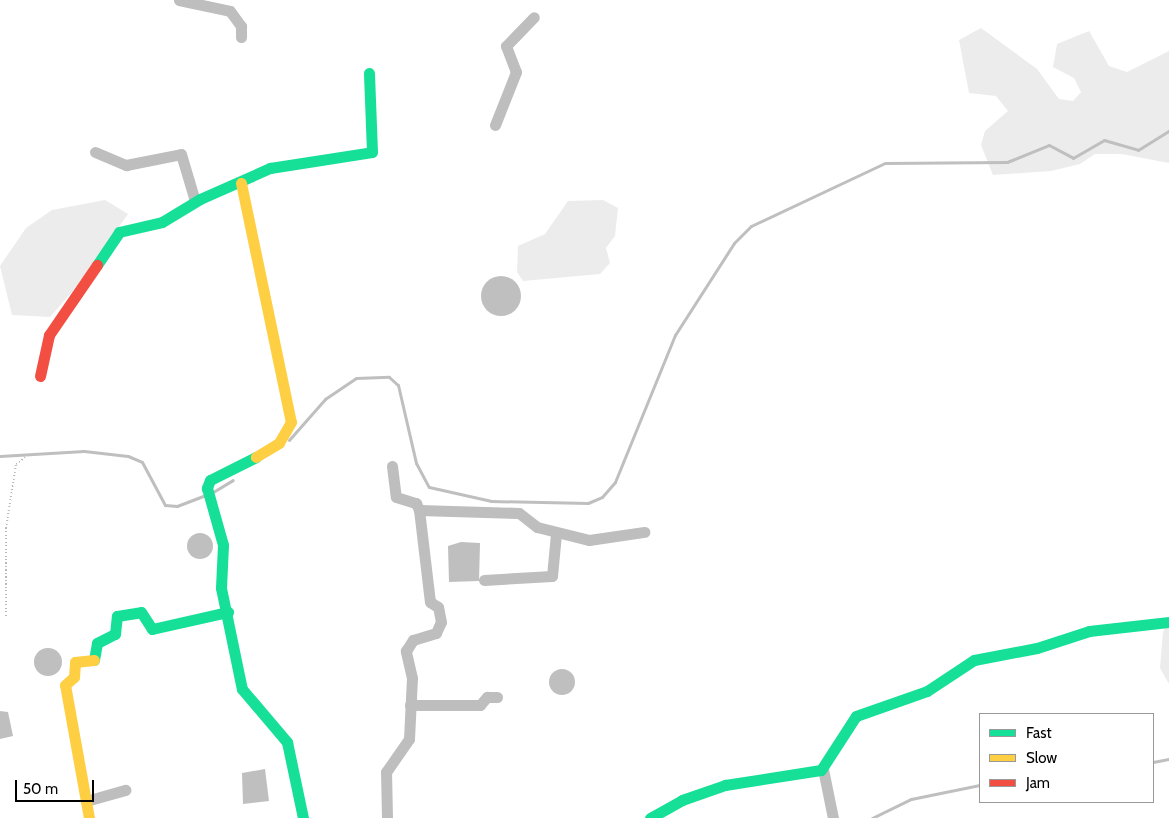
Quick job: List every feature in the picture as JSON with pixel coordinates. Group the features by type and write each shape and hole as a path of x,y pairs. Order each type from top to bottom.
{"street":[{"path":"179,0 230,11 240,26 241,37"},
{"path":"495,125 516,72 506,46 534,16"},
{"path":"40,376 49,336 112,238 126,229 162,222 195,201 286,163 372,152 369,73"},
{"path":"95,152 126,165 181,154 195,201"},
{"path":"241,183 291,422 279,443 233,472 210,480 208,488 223,545 220,578 245,696 287,742 304,818"},
{"path":"387,818 386,772 389,762 407,747 410,704 408,644 436,634 441,622 438,607 430,602 419,510 416,503 396,497 392,466"},
{"path":"419,510 518,513 556,534 589,540 644,532"},
{"path":"484,580 552,576 556,534"},
{"path":"89,818 65,685 74,677 75,662 94,660 98,643 115,634 117,616 141,612 152,629 228,612"},
{"path":"832,818 823,769 856,716 927,691 974,660 1037,648 1089,631 1169,622"},
{"path":"410,704 480,705 487,697 497,697"},
{"path":"650,818 662,815 740,781 823,769"},
{"path":"86,800 125,790"}],"path":[{"path":"6,616 6,528 16,464 27,456"}],"shaded area":[{"path":"981,28 1037,69 1059,99 1073,101 1081,92 1074,78 1053,67 1057,44 1089,31 1109,66 1127,72 1169,51 1169,163 1122,154 1095,154 1080,164 1051,171 993,175 981,145 985,131 1008,111 996,96 969,93 959,40"},
{"path":"105,200 128,214 72,292 50,317 12,315 0,266 26,228 52,210"},
{"path":"603,200 618,208 615,236 606,248 610,263 600,274 523,281 517,272 518,246 545,234 568,201"},
{"path":"497,276 505,276 512,279 518,285 521,296 518,307 512,313 505,316 497,316 490,313 484,307 481,300 481,292 484,285 490,279"},
{"path":"200,533 209,537 213,546 209,555 200,559 191,555 187,546 191,537"},
{"path":"461,542 480,543 479,581 449,582 448,546"},
{"path":"1169,619 1169,684 1160,668 1163,632"},
{"path":"48,648 58,652 62,662 58,672 48,676 38,672 34,662 38,652"},
{"path":"562,669 571,673 575,682 571,691 562,695 553,691 549,682 553,673"},
{"path":"0,711 8,712 13,736 0,739"},
{"path":"265,769 269,801 243,804 242,773"}],"waterway":[{"path":"289,440 325,399 356,378 389,377 398,385 416,463 429,487 491,501 588,503 602,497 615,482 675,335 734,243 751,226 885,163 1007,162 1049,145 1073,158 1104,140 1138,150 1169,131"},
{"path":"0,456 84,451 128,456 142,462 165,505 177,506 205,495"},
{"path":"213,492 233,480"},
{"path":"1154,762 1169,759"},
{"path":"872,818 911,799 979,785"}],"traffic: fast":[{"path":"97,265 119,232 162,222 200,199 270,168 372,152 369,73"},
{"path":"256,457 210,480 207,488 223,545 221,588 242,689 287,742 303,818"},
{"path":"94,660 97,643 115,634 117,616 141,612 152,629 228,612"},
{"path":"650,818 682,800 725,785 821,770 856,716 927,691 974,660 1037,648 1089,631 1169,622"}],"traffic: slow":[{"path":"241,183 291,422 279,443 256,457"},
{"path":"89,818 65,685 74,677 75,662 94,660"}],"traffic: jam":[{"path":"40,376 49,335 97,265"}]}
